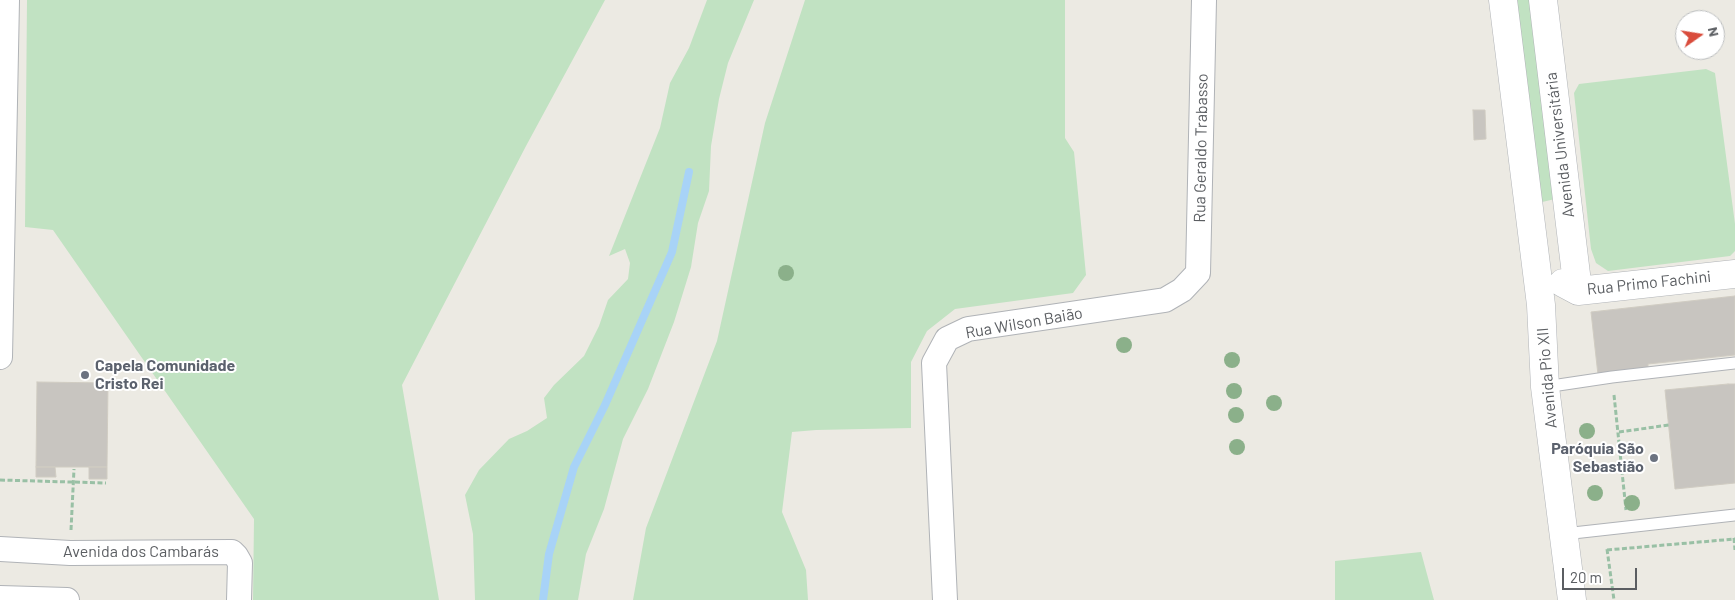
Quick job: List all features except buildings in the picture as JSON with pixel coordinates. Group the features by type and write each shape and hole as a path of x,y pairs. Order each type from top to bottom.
{"street":[{"path":"0,357 3,37 6,0"},
{"name":"Rua Geraldo Trabasso","path":"1182,290 1198,272 1204,0"},
{"path":"1503,0 1537,271"},
{"name":"Avenida Universitária","path":"1542,0 1578,291"},
{"name":"Rua Primo Fachini","path":"1537,271 1578,291 1735,274"},
{"name":"Avenida Pio XII","path":"1537,271 1542,305 1545,387 1572,600"},
{"name":"Rua Wilson Baião","path":"945,600 934,362 947,339 968,329 1165,300 1182,290"},
{"name":"Avenida Pio XII","path":"1542,305 1578,291"},
{"name":"Avenida dos Cambarás","path":"0,549 70,553 232,552 240,563 239,600"},
{"path":"0,598 67,600"}],"lane":[{"path":"1545,387 1612,377 1735,363"},
{"path":"1564,534 1735,515"}],"path":[{"path":"1612,377 1627,526"},
{"path":"1618,432 1669,425"},
{"path":"70,553 74,469"},
{"path":"0,480 74,483 106,482"},
{"path":"1605,529 1614,600"},
{"path":"1608,550 1735,539"}],"green space":[{"path":"27,0 605,0 526,146 402,385 439,600 253,600 254,519 53,230 25,227"},
{"path":"707,0 754,0 728,63 719,99 711,146 709,191 698,223 691,267 674,322 648,389 623,439 604,509 586,554 578,600 475,600 473,534 465,495 479,470 509,439 527,431 547,418 544,398 554,385 584,356 599,326 608,300 628,279 630,263 625,249 609,256 660,128 670,83 689,48"},
{"path":"805,0 1065,0 1065,138 1074,152 1086,275 1073,293 955,309 927,331 911,362 911,428 792,432 782,512 806,570 808,600 633,600 646,528 717,341 765,123"},
{"path":"1513,0 1529,0 1555,199 1538,203"},
{"path":"1706,69 1715,73 1735,224 1735,251 1730,256 1608,271 1596,263 1591,249 1574,93 1579,84"},
{"path":"1421,552 1434,600 1335,600 1335,561"}],"waterway":[{"path":"543,600 549,554 574,467 605,405 672,252 689,172"}],"place":[{"name":"Capela Comunidade Cristo Rei","path":"85,375"},
{"name":"Paróquia São Sebastião","path":"1654,458"}]}
